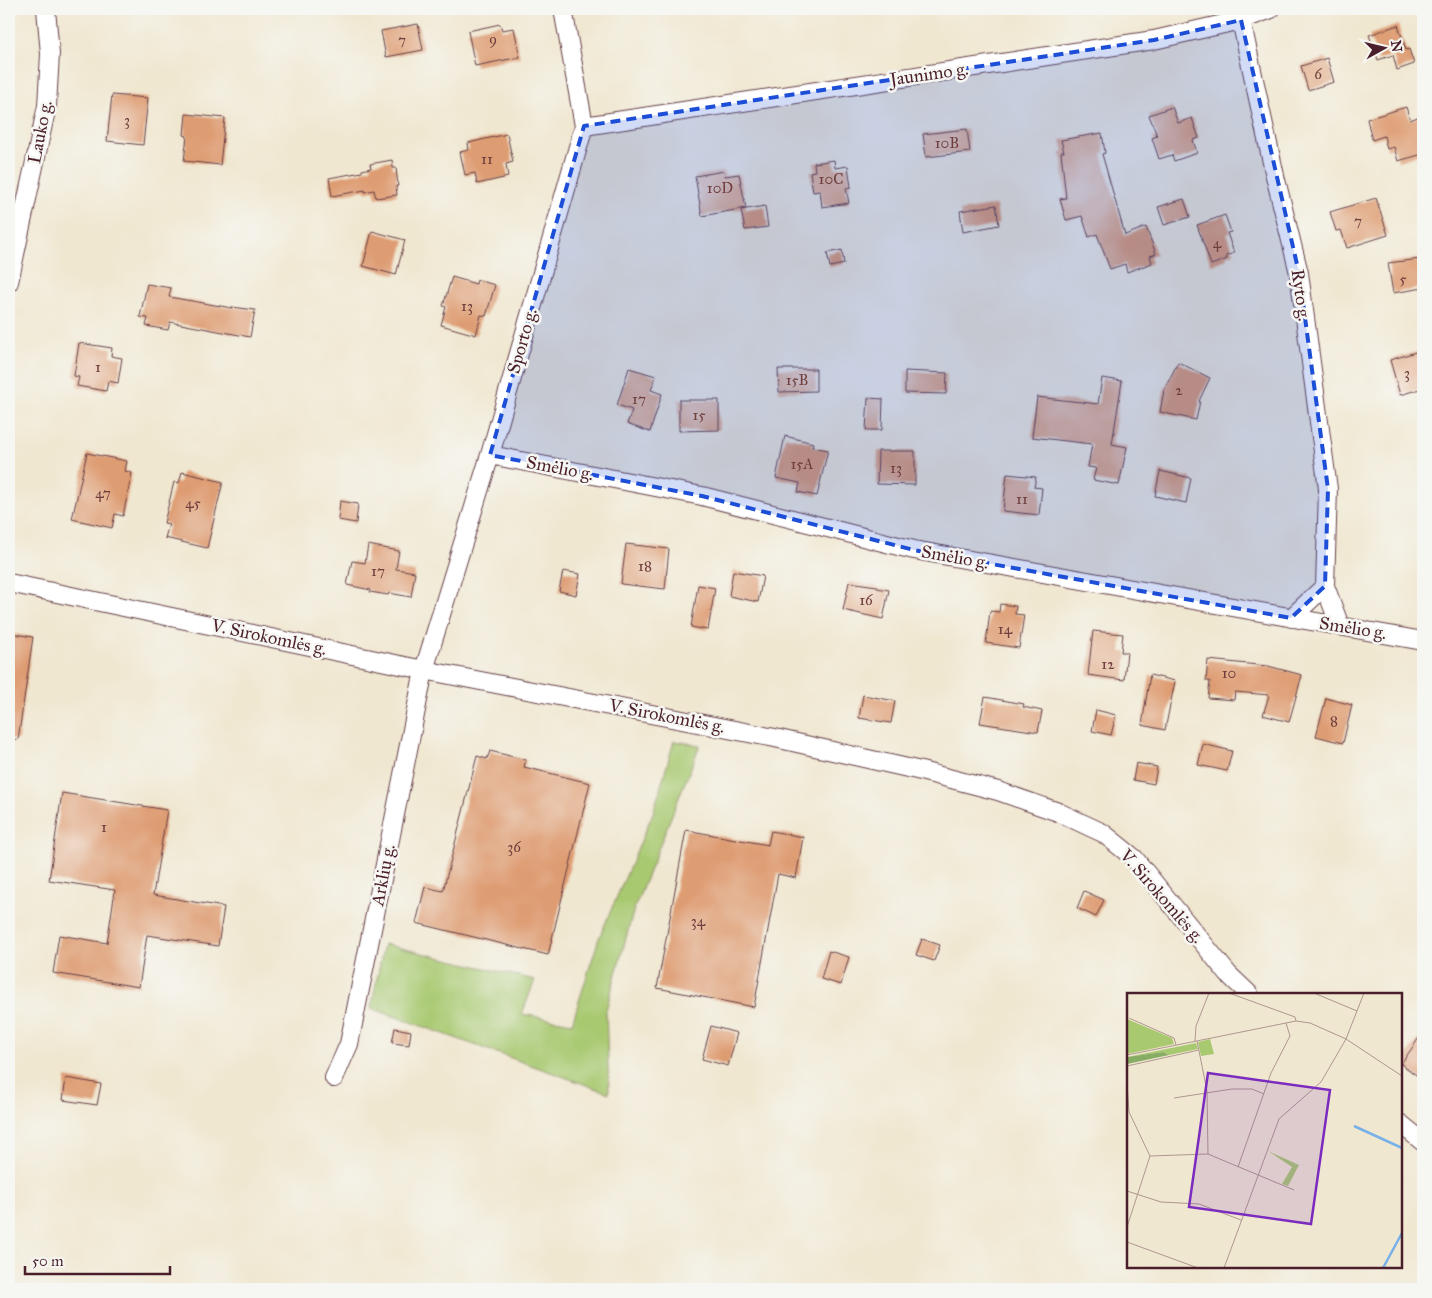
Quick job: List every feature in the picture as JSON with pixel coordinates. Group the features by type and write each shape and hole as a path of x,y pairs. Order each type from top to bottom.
{"street":[{"name":"Lauko g.","path":"9,282 47,106 50,54 46,9"},
{"name":"Sporto g.","path":"424,670 490,455 584,126 563,9"},
{"name":"Jaunimo g.","path":"584,126 1154,40 1239,14 1271,9"},
{"name":"Ryto g.","path":"1239,14 1299,273 1328,489 1325,586 1340,626"},
{"name":"Smėlio g.","path":"490,455 702,496 914,550 1423,641"},
{"name":"V. Sirokomlės g.","path":"9,583 424,670 775,738 921,771 998,792 1058,812 1103,833 1134,858 1228,974 1248,993"},
{"path":"1291,618 1325,586"},
{"name":"Arklių g.","path":"334,1078 349,1044 424,670"},
{"path":"1402,1125 1423,1142"}],"highlighted area":[{"path":"1241,20 1299,273 1328,489 1325,586 1291,618 914,550 702,496 490,455 584,126 1154,40"}],"green space":[{"path":"674,741 700,745 634,909 606,1010 609,1093 371,1008 384,944 535,980 522,1014 572,1023 599,938 653,813"}],"building":[{"path":"418,24 423,50 386,57 381,31"},
{"path":"500,24 502,30 514,28 520,57 475,66 468,31"},
{"path":"1398,25 1406,50 1409,49 1414,64 1397,70 1393,55 1378,60 1369,35"},
{"path":"1327,58 1334,82 1308,90 1301,66"},
{"path":"112,95 148,98 143,145 107,141"},
{"path":"1172,107 1178,123 1192,118 1199,138 1193,140 1197,153 1174,161 1172,155 1159,159 1152,138 1157,136 1149,115"},
{"path":"1406,107 1410,120 1423,115 1423,154 1398,161 1394,147 1387,149 1384,136 1372,140 1367,119"},
{"path":"186,114 225,118 220,165 184,161 187,136 184,135"},
{"path":"967,129 970,152 926,157 923,134"},
{"path":"1102,133 1105,153 1102,154 1125,235 1146,227 1156,254 1150,256 1152,263 1127,272 1125,264 1110,269 1097,234 1089,237 1082,216 1066,220 1060,199 1066,198 1061,152 1064,152 1061,140"},
{"path":"507,134 513,162 506,164 508,177 477,184 475,173 465,175 460,152 469,150 468,143"},
{"path":"392,160 393,168 396,168 397,195 376,198 374,190 365,192 365,190 332,196 329,178 362,172 362,170 371,168 370,164"},
{"path":"834,160 835,168 848,166 851,187 846,188 849,203 822,207 820,191 813,192 810,172 815,171 814,163"},
{"path":"724,171 725,176 739,174 746,208 702,216 695,176"},
{"path":"1376,198 1388,235 1347,248 1341,230 1336,231 1330,212"},
{"path":"1184,199 1190,217 1164,225 1158,207"},
{"path":"996,205 999,225 963,232 960,211"},
{"path":"765,206 768,227 745,230 741,210"},
{"path":"1225,215 1231,232 1227,233 1234,253 1226,256 1227,259 1211,265 1197,225"},
{"path":"372,231 405,240 396,275 363,266"},
{"path":"842,250 844,264 830,267 827,253"},
{"path":"1420,259 1423,267 1423,288 1393,293 1388,263"},
{"path":"452,277 476,284 477,280 495,285 486,316 481,315 476,335 441,325 446,307 443,306"},
{"path":"147,284 171,288 169,297 255,310 250,337 170,322 168,330 146,326 148,318 140,317"},
{"path":"79,343 112,348 111,356 122,358 118,383 108,381 106,391 77,386 79,377 74,376"},
{"path":"1419,351 1423,364 1423,388 1400,395 1390,360"},
{"path":"1178,362 1210,378 1199,401 1196,420 1160,412 1164,390"},
{"path":"629,368 656,376 651,390 662,394 650,432 627,424 632,410 617,405"},
{"path":"778,369 816,369 816,391 779,392"},
{"path":"905,371 947,373 946,394 905,393"},
{"path":"1102,378 1122,381 1112,444 1127,447 1119,485 1093,480 1096,468 1088,467 1092,444 1032,437 1037,397 1098,404"},
{"path":"868,398 883,399 882,430 866,430"},
{"path":"679,400 719,400 719,430 679,431"},
{"path":"785,436 813,443 812,447 828,450 817,496 798,492 800,483 776,478"},
{"path":"878,451 915,451 915,485 877,484"},
{"path":"87,453 127,461 125,471 132,473 123,516 115,514 112,528 72,519"},
{"path":"1160,471 1191,478 1186,503 1155,496"},
{"path":"182,472 223,482 207,548 165,538 169,524 164,523 174,482 179,483"},
{"path":"1007,474 1036,477 1034,487 1042,488 1039,515 1003,511"},
{"path":"340,501 358,504 356,523 338,520"},
{"path":"626,544 669,549 665,589 621,584"},
{"path":"368,545 399,551 396,569 415,572 411,597 370,592 371,590 347,585 352,561 365,563"},
{"path":"563,571 580,574 576,595 559,591"},
{"path":"733,571 763,576 758,602 729,596"},
{"path":"849,582 877,586 877,588 889,590 883,619 843,610"},
{"path":"698,585 715,588 708,630 691,627"},
{"path":"1000,604 1016,606 1015,614 1024,615 1019,648 986,643 990,611 999,612"},
{"path":"1093,631 1123,634 1121,652 1127,652 1124,680 1088,675"},
{"path":"9,633 33,637 18,740 9,739"},
{"path":"1208,660 1268,666 1302,675 1289,722 1263,715 1269,695 1235,692 1234,700 1208,698 1210,681 1206,681"},
{"path":"1150,675 1175,681 1165,730 1142,725"},
{"path":"863,695 895,701 891,723 859,718"},
{"path":"985,697 1024,704 1023,707 1042,711 1038,732 980,723"},
{"path":"1326,698 1352,705 1343,743 1316,736"},
{"path":"1096,710 1116,715 1111,735 1092,731"},
{"path":"1203,744 1232,751 1227,771 1198,765"},
{"path":"490,751 526,760 524,767 590,783 548,955 416,923 425,887 443,891 477,756 487,759"},
{"path":"1136,763 1157,767 1154,784 1133,780"},
{"path":"62,793 167,810 153,895 224,907 218,946 147,935 139,987 53,973 59,935 107,943 115,890 49,880"},
{"path":"686,830 768,845 771,831 803,837 796,878 778,874 754,1007 657,988"},
{"path":"1084,891 1104,900 1096,917 1077,908"},
{"path":"922,939 940,945 934,961 916,955"},
{"path":"829,951 849,957 841,985 821,979"},
{"path":"711,1026 737,1033 728,1066 702,1059"},
{"path":"395,1028 411,1031 409,1045 392,1043"},
{"path":"1423,1032 1423,1080 1402,1065"},
{"path":"66,1078 101,1084 97,1105 63,1100"}]}
